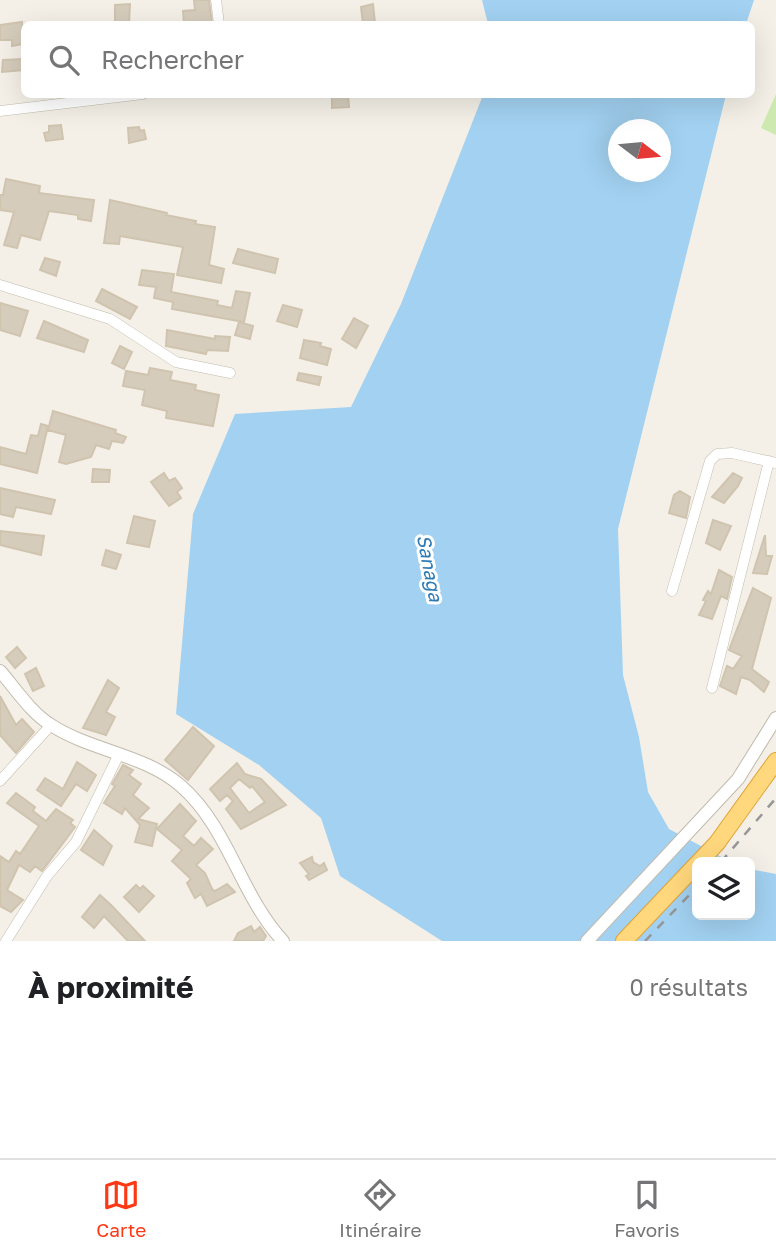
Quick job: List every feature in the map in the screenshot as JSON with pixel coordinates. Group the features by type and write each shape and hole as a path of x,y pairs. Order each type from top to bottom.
{"highway":[{"path":"704,857 717,843 776,761"},
{"path":"624,941 692,869"}],"street":[{"path":"216,0 219,21"},
{"path":"0,111 109,98"},
{"path":"0,285 103,316 176,362 230,373"},
{"path":"672,591 710,461 716,454 732,453 772,462 712,688"},
{"path":"0,671 51,725 159,771 179,784 202,808 257,904 283,941"},
{"path":"587,941 738,779 776,718"},
{"path":"0,781 51,725"},
{"path":"6,941 47,876 76,842 119,754"}],"green space":[{"path":"776,94 776,135 761,128"}],"water":[{"path":"482,0 754,0 747,21 487,21"},
{"name":"Sanaga","path":"482,98 725,98 618,529 623,675 639,737 648,792 669,829 722,857 692,857 692,920 755,920 755,870 776,874 776,941 442,941 340,876 321,818 259,765 176,714 193,514 235,414 351,407 401,304"}],"building":[{"path":"194,0 209,0 212,21 184,21 183,11 195,10"},
{"path":"130,4 129,21 115,21 115,5"},
{"path":"373,4 375,21 363,21 361,7"},
{"path":"21,22 21,44 12,46 12,40 0,40 0,25"},
{"path":"21,59 21,70 2,72 3,60"},
{"path":"332,98 348,98 349,107 332,108"},
{"path":"61,125 63,139 46,141 44,133 49,132 49,126"},
{"path":"139,127 140,131 144,130 146,139 129,143 128,128"},
{"path":"6,179 40,186 39,193 94,200 91,221 78,219 78,215 49,211 40,240 21,235 17,248 4,245 14,212 0,210 0,195 3,195"},
{"path":"110,200 215,227 209,265 224,269 221,283 177,275 183,247 120,236 119,244 104,243"},
{"path":"238,249 278,259 275,273 233,263"},
{"path":"45,258 60,262 56,276 40,270"},
{"path":"142,270 174,274 171,292 218,301 217,305 232,308 236,291 250,293 244,322 172,309 173,302 154,298 156,287 139,285"},
{"path":"102,289 137,307 130,319 96,301"},
{"path":"0,303 28,311 20,336 0,330"},
{"path":"283,305 302,310 297,327 277,321"},
{"path":"354,318 368,326 356,348 342,339"},
{"path":"44,321 88,340 84,352 37,338"},
{"path":"239,322 253,326 250,339 235,335"},
{"path":"167,330 215,339 215,336 230,337 228,351 207,350 206,354 166,346"},
{"path":"304,340 321,343 320,346 331,349 327,365 300,358"},
{"path":"120,346 132,352 124,369 112,363"},
{"path":"150,368 172,372 170,380 196,385 195,390 219,395 213,426 166,418 167,411 142,405 145,390 123,386 126,371 148,375"},
{"path":"299,373 321,377 319,385 297,380"},
{"path":"53,411 116,430 115,433 126,437 123,443 112,441 109,449 96,445 91,457 66,464 59,462 66,435 48,430"},
{"path":"41,424 48,426 37,473 0,464 0,447 26,454 31,435 38,436"},
{"path":"93,469 110,470 109,482 92,482"},
{"path":"164,473 169,481 175,478 182,488 177,492 181,498 169,506 151,482"},
{"path":"733,473 742,478 724,503 712,497"},
{"path":"0,488 55,500 51,514 16,507 13,517 0,514"},
{"path":"680,491 690,497 686,518 669,513 674,495"},
{"path":"134,516 155,521 149,547 127,543"},
{"path":"713,520 731,526 720,550 706,543"},
{"path":"0,531 44,536 41,555 0,545"},
{"path":"765,535 766,556 772,556 767,574 753,573"},
{"path":"106,550 121,555 116,569 102,565"},
{"path":"719,570 732,577 727,599 721,596 712,619 699,615 708,591 711,594"},
{"path":"753,588 771,598 752,669 769,682 764,692 750,680 741,677 736,694 720,686 727,666 733,669 742,656 729,650"},
{"path":"17,647 26,658 15,668 6,657"},
{"path":"36,668 44,686 33,691 25,674"},
{"path":"108,680 119,688 106,712 115,717 106,735 83,728"},
{"path":"0,696 16,725 22,719 34,732 16,753 0,735"},
{"path":"193,727 214,746 188,780 165,760"},
{"path":"77,762 96,775 87,791 76,784 61,806 37,790 45,778 63,789"},
{"path":"237,763 245,774 261,779 286,805 241,829 226,809 233,801 227,795 220,801 210,789","holes":["239,779 250,788 252,786 265,802 249,813 230,788"]},
{"path":"123,765 133,770 129,775 141,784 133,795 149,808 138,819 157,824 152,846 135,842 140,825 125,808 122,814 104,803 115,786 112,784"},
{"path":"16,793 35,807 33,811 46,821 56,809 73,820 70,823 75,827 42,871 35,866 30,872 19,865 7,890 23,900 11,912 0,906 0,856 9,862 16,851 20,854 39,826 7,803"},
{"path":"180,804 196,821 183,836 194,846 201,838 213,849 196,865 205,873 212,889 215,891 227,884 235,892 207,906 201,894 195,898 187,883 191,879 172,861 182,850 157,829"},
{"path":"94,830 112,846 103,865 81,850"},
{"path":"312,857 313,862 320,866 324,863 327,870 309,880 306,876 309,874 300,863"},
{"path":"136,885 140,889 143,886 154,896 139,912 124,897"},
{"path":"100,895 145,941 128,941 104,916 94,928 82,917"},
{"path":"251,926 254,932 260,927 266,936 263,941 234,941 238,933"}],"railway":[{"path":"725,857 776,798"},
{"path":"645,941 692,892"}]}
